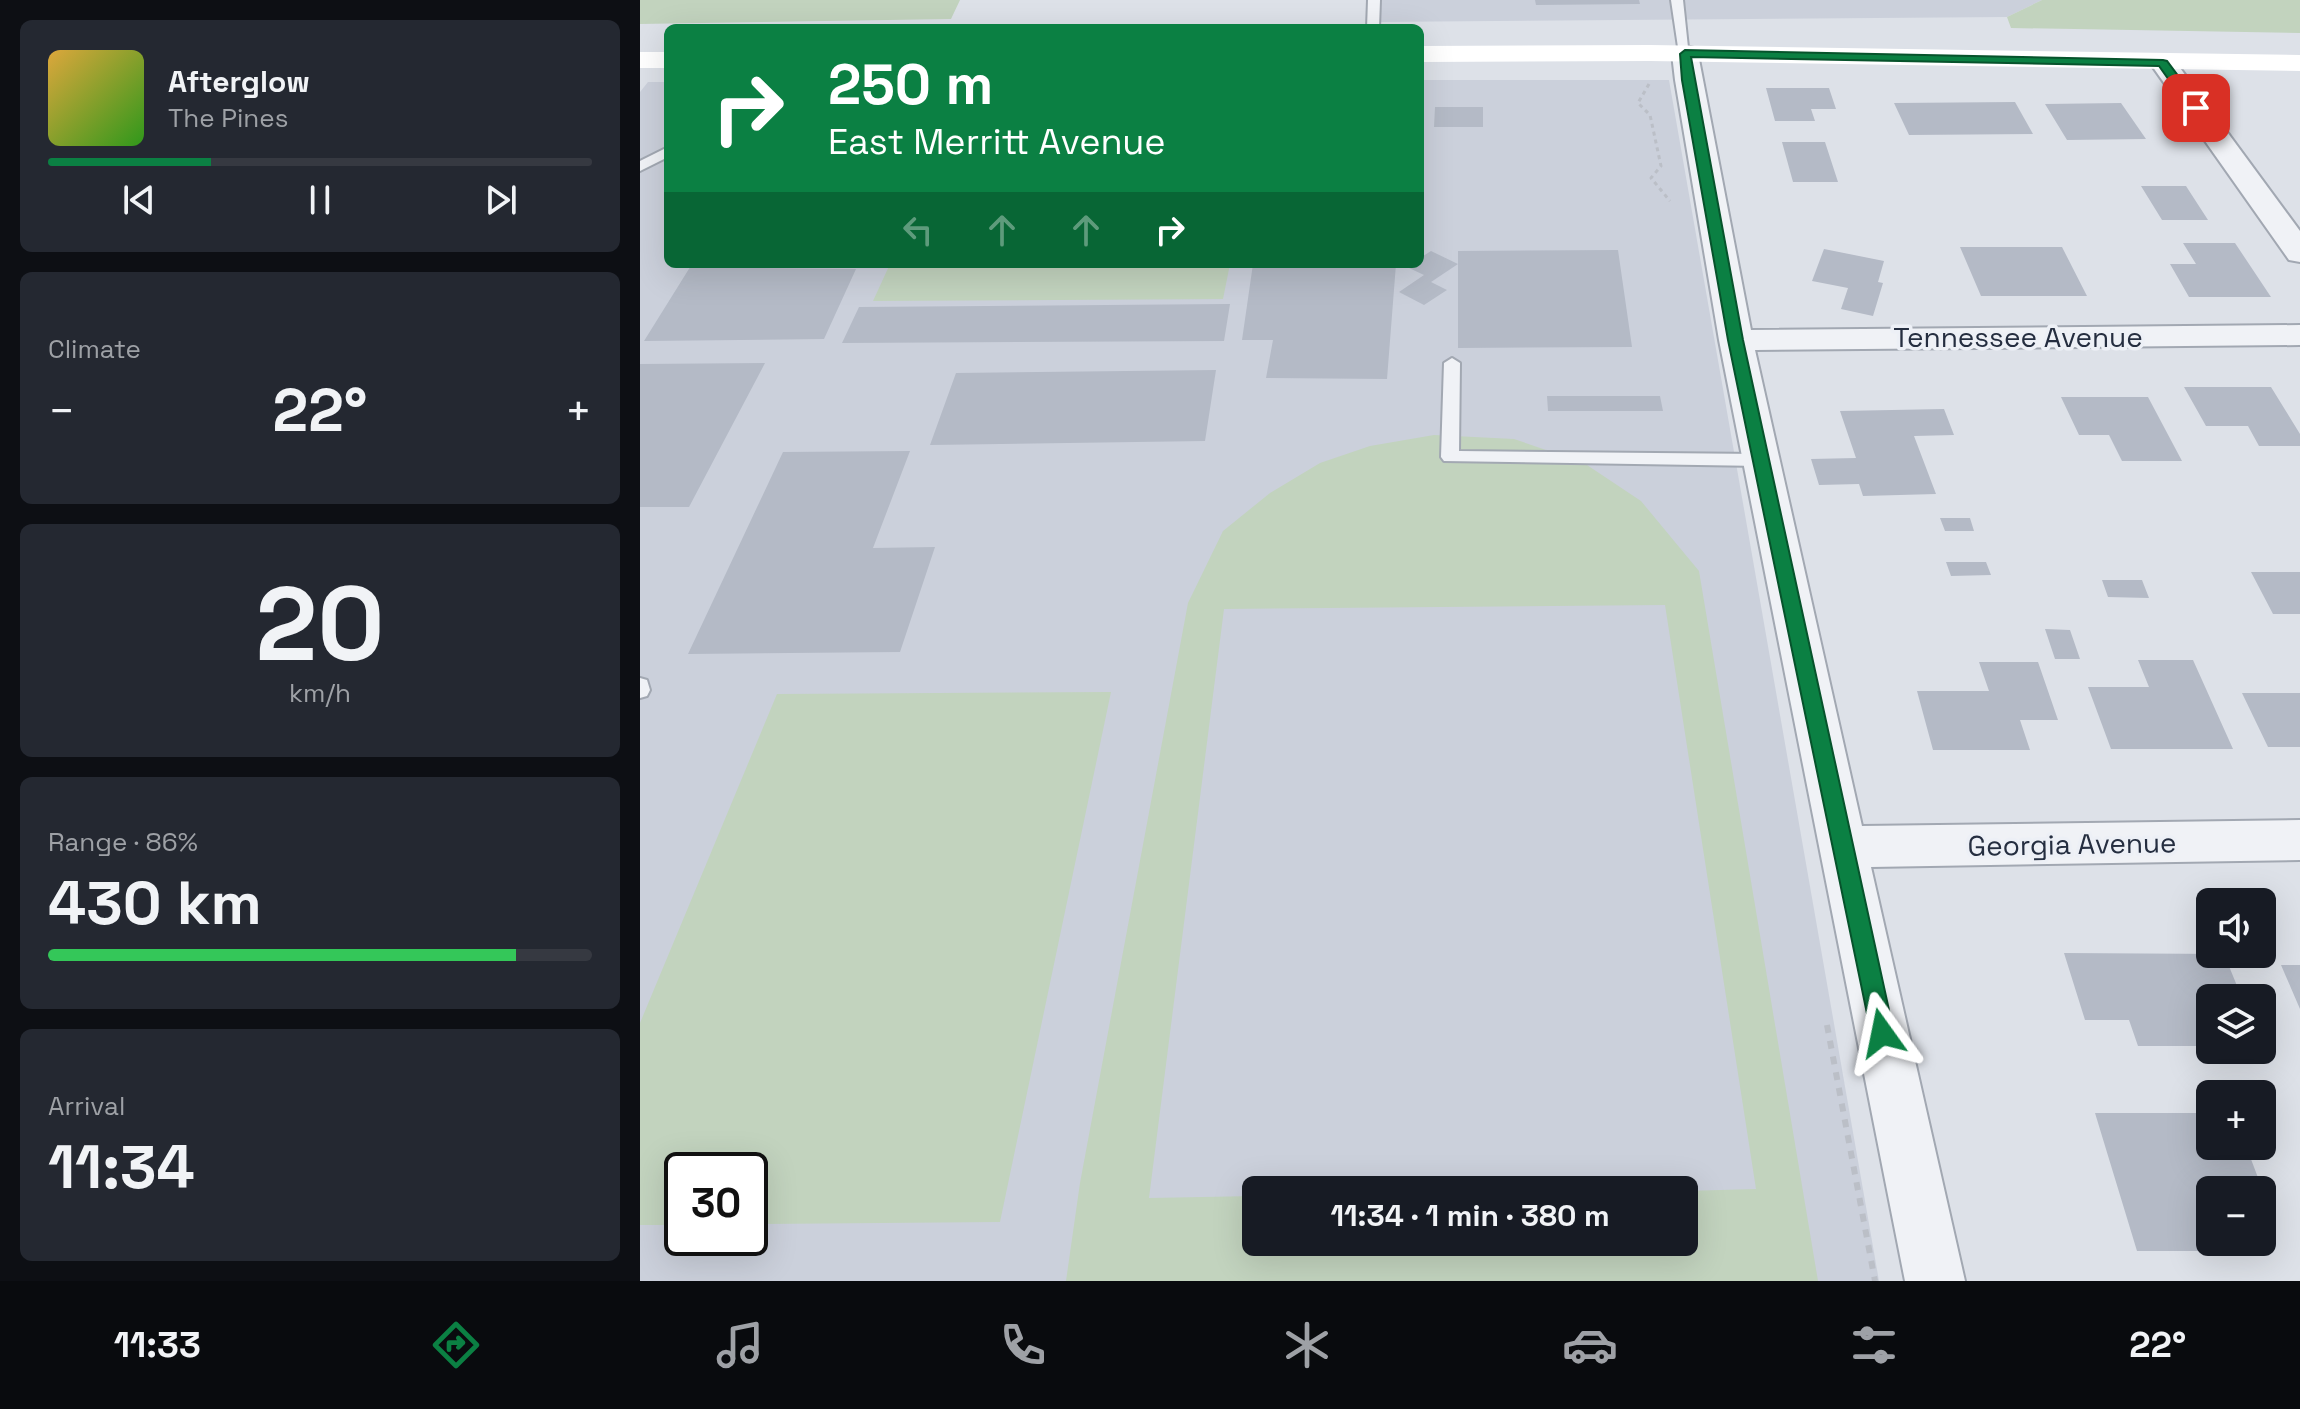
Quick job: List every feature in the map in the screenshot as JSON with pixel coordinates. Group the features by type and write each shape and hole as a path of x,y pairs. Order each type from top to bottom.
{"street":[{"path":"1424,54 1685,54 2300,63"},
{"path":"1685,54 1736,340 1935,1281"},
{"path":"640,60 664,60"},
{"path":"2163,63 2300,253"},
{"name":"Tennessee Avenue","path":"1736,340 2300,335"},
{"name":"Georgia Avenue","path":"1843,847 2300,840"}],"lane":[{"path":"1373,24 1374,0"},
{"path":"1677,0 1685,54"},
{"path":"640,167 664,153"},
{"path":"1452,363 1450,457 1761,460"}],"shaded area":[{"path":"1374,0 2042,0 2007,17 1374,22"},
{"path":"1424,80 1669,80 1879,1281 640,1281 640,92 648,82 664,82 664,268 1424,268"}],"green space":[{"path":"640,0 960,0 951,19 640,24"},
{"path":"2042,0 2300,0 2300,33 2011,28 2007,17"},
{"path":"888,268 1229,268 1223,299 873,301"},
{"path":"1434,435 1514,439 1584,463 1641,501 1699,571 1818,1281 1066,1281 1080,1183 1188,603 1223,531 1270,493 1320,463 1370,446","holes":["1665,605 1756,1189 1698,1191 1698,1256 1242,1256 1242,1196 1149,1198 1224,609"]},
{"path":"1111,692 1000,1222 768,1224 768,1152 664,1152 664,1225 640,1225 640,1023 777,694"}],"building":[{"path":"1535,0 1639,0 1640,4 1536,5"},
{"path":"1766,88 1829,88 1836,109 1811,109 1815,121 1775,121"},
{"path":"2015,102 2033,134 1909,135 1894,103"},
{"path":"2121,103 2146,139 2067,140 2045,104"},
{"path":"1435,107 1483,107 1483,127 1434,127"},
{"path":"1782,142 1825,142 1838,182 1793,182"},
{"path":"2141,186 2186,186 2208,220 2162,220"},
{"path":"2183,243 2235,243 2271,297 2189,297 2170,264 2196,264"},
{"path":"1960,247 2062,247 2087,296 1981,296"},
{"path":"1824,249 1884,261 1878,282 1883,283 1873,316 1841,309 1848,288 1812,281"},
{"path":"1618,250 1632,347 1458,348 1458,251"},
{"path":"1431,251 1458,264 1431,282 1447,290 1424,305 1399,292 1424,275 1409,268 1424,268 1424,255"},
{"path":"690,268 856,269 824,339 644,341"},
{"path":"1252,268 1396,268 1387,379 1266,378 1273,340 1242,340"},
{"path":"1230,304 1224,341 842,343 859,307"},
{"path":"765,363 689,507 640,507 640,364"},
{"path":"1216,370 1205,441 930,445 956,373"},
{"path":"2184,387 2271,387 2300,434 2300,446 2259,446 2248,426 2206,426"},
{"path":"1547,396 1660,396 1663,411 1548,411"},
{"path":"2061,397 2148,397 2182,461 2122,461 2109,435 2079,435"},
{"path":"1944,409 1954,435 1914,436 1936,494 1863,496 1859,484 1819,485 1811,459 1856,458 1840,411"},
{"path":"910,451 873,548 935,547 900,652 688,654 783,452"},
{"path":"1940,518 1970,518 1974,531 1945,531"},
{"path":"1946,562 1986,562 1991,575 1951,576"},
{"path":"2251,572 2300,572 2300,614 2273,614"},
{"path":"2102,580 2142,580 2149,598 2108,597"},
{"path":"2045,629 2070,630 2080,659 2055,659"},
{"path":"2138,660 2193,660 2233,749 2111,749 2088,687 2149,687"},
{"path":"1979,662 2038,662 2058,720 2020,720 2030,750 1933,750 1917,691 1989,691"},
{"path":"2242,693 2300,693 2300,747 2268,747"},
{"path":"2064,953 2196,954 2196,968 2230,968 2236,984 2196,984 2196,1046 2138,1046 2129,1020 2085,1020"},
{"path":"2281,965 2300,965 2300,1009"},
{"path":"2095,1113 2196,1113 2196,1160 2251,1160 2257,1176 2196,1176 2196,1251 2137,1251"}],"route":[{"path":"1882,1033 1736,340 1685,54 2163,63 2196,108"}]}
